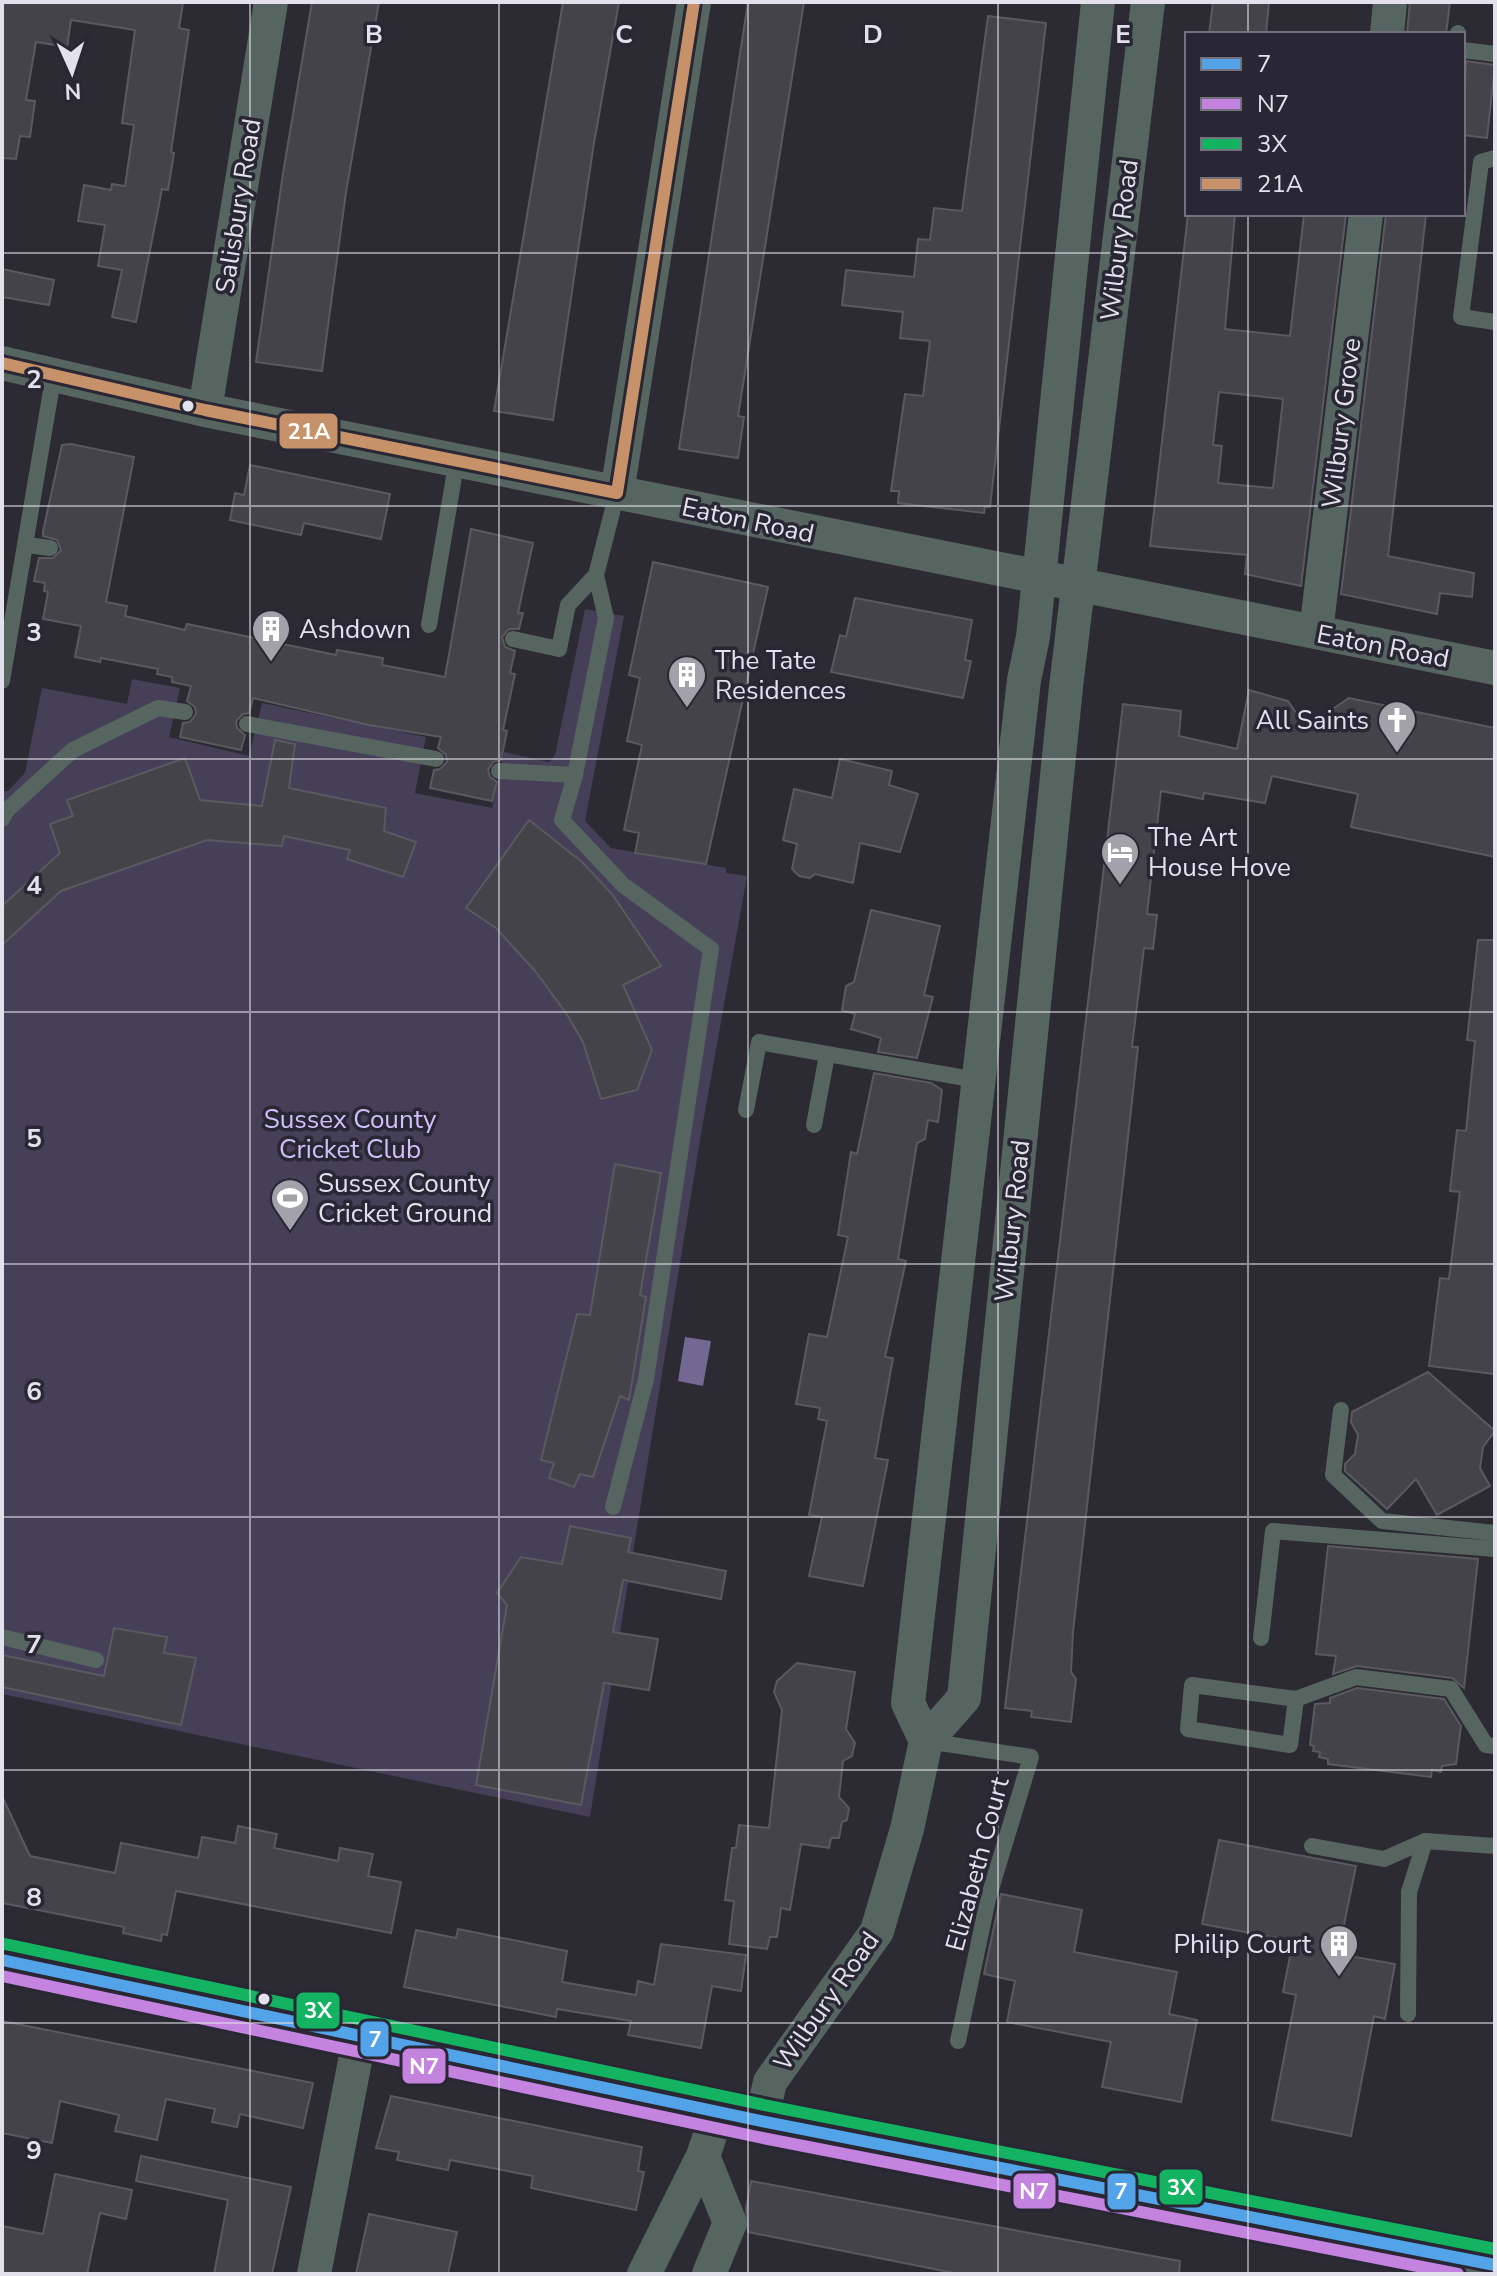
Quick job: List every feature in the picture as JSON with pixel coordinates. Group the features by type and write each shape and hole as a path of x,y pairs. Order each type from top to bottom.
{"main road":[{"path":"2,1960 761,2121 1495,2265"}],"street":[{"name":"Salisbury Road","path":"205,410 271,2"},
{"path":"617,493 694,2"},
{"name":"Wilbury Road","path":"926,1741 908,1703 977,1080 1024,680 1033,637 1098,2"},
{"name":"Wilbury Road","path":"761,2121 770,2082 877,1931 907,1829 926,1741 964,1698 1077,584 1148,2"},
{"path":"1387,32 1390,2"},
{"name":"Wilbury Grove","path":"1316,632 1366,216"},
{"name":"Eaton Road","path":"2,363 205,410 1495,668"},
{"path":"1048,472 1091,477"},
{"path":"1024,680 1066,687"},
{"path":"314,2274 360,2035"},
{"path":"644,2274 703,2156 718,2112"},
{"path":"703,2156 730,2223 709,2274"}],"lane":[{"path":"1465,50 1495,54"},
{"path":"1495,158 1481,162 1461,317 1495,322"},
{"path":"2,681 54,373"},
{"path":"429,625 457,459"},
{"path":"613,1507 646,1379 711,949 623,885 562,820 575,775 606,618 596,575 617,493"},
{"path":"27,545 50,548"},
{"path":"513,639 559,649 568,605 596,575"},
{"path":"2,819 7,810 73,750 158,708 185,712"},
{"path":"247,724 436,759"},
{"path":"499,771 575,775"},
{"path":"746,1110 759,1042 977,1080"},
{"path":"814,1125 827,1055"},
{"path":"1341,1410 1333,1475 1382,1521 1495,1533"},
{"path":"1261,1638 1273,1531 1495,1549"},
{"path":"2,1637 96,1660"},
{"path":"1296,1699 1290,1745 1188,1729 1192,1685 1296,1699 1356,1677 1451,1689 1486,1745 1495,1746"},
{"name":"Elizabeth Court","path":"926,1741 1031,1757 988,1899 958,2041"},
{"path":"1408,2014 1409,1892 1425,1841"},
{"path":"1312,1846 1384,1859 1425,1841 1495,1846"}],"green space":[{"name":"Sussex County Cricket Club","path":"585,609 624,616 585,821 611,848 726,868 726,873 747,876 701,1134 590,1817 2,1694 2,791 8,791 25,773 42,688 127,704 132,679 180,688 169,737 249,756 262,703 426,737 415,793 492,808 504,752 549,762 555,755"}],"shaded area":[{"path":"685,1337 711,1341 703,1386 678,1381"}],"building":[{"path":"2,2 183,2 179,28 189,30 171,152 174,153 168,190 162,189 136,322 112,317 122,270 98,266 105,225 78,221 84,185 111,190 112,184 125,186 134,125 122,123 135,30 71,20 67,47 36,42 26,100 35,101 30,137 20,136 16,159 2,158"},
{"path":"312,2 379,2 346,192 322,371 256,362"},
{"path":"563,2 619,2 593,149 553,420 494,411"},
{"path":"748,2 804,2 738,416 744,417 738,458 679,449"},
{"path":"1213,2 1269,2 1266,32 1209,32"},
{"path":"1410,2 1450,2 1446,32 1407,32"},
{"path":"988,16 1046,23 990,507 985,507 984,513 898,503 899,491 891,491 905,394 923,396 930,341 900,338 903,312 842,305 846,270 914,277 918,239 930,240 934,208 962,211"},
{"path":"1466,61 1495,65 1487,138 1465,135"},
{"path":"1188,216 1235,216 1225,329 1290,336 1304,216 1346,216 1301,586 1245,574 1247,555 1150,546","holes":["1219,392 1283,399 1273,488 1218,483 1222,446 1213,445"]},
{"path":"1386,216 1426,216 1388,556 1474,573 1472,597 1440,593 1437,614 1341,594"},
{"path":"2,269 54,280 49,305 2,297"},
{"name":"Ashdown","path":"71,444 134,457 106,602 127,606 125,616 185,630 187,624 336,655 337,650 383,658 382,665 445,677 471,529 533,543 518,613 523,613 519,629 509,629 502,637 505,647 515,651 510,673 515,674 503,730 507,731 501,760 493,762 488,770 490,777 497,782 492,801 430,788 434,770 447,762 446,755 438,748 441,737 369,725 253,698 249,713 236,721 237,728 245,735 241,750 180,737 183,723 190,722 196,714 195,707 187,701 191,686 172,682 172,677 157,674 158,669 101,658 100,662 75,657 81,626 43,619 48,592 44,591 45,583 34,581 39,558 53,558 61,550 57,540 43,536 43,531 62,445"},
{"path":"250,465 390,494 381,539 304,523 301,535 230,520 235,493 244,495"},
{"name":"The Tate Residences","path":"653,562 768,587 706,864 635,853 639,833 624,830 642,745 627,741 640,678 629,675"},
{"path":"855,598 972,620 965,660 971,661 963,698 831,672 840,635 846,637"},
{"path":"1249,690 1288,701 1306,727 1349,698 1495,728 1495,857 1351,827 1358,794 1272,776 1265,803 1204,793 1203,799 1161,791 1147,914 1157,915 1153,949 1144,948 1132,1047 1138,1047 1073,1632 1071,1672 1076,1679 1071,1722 1031,1717 1032,1711 1005,1708 1123,704 1181,711 1179,736 1237,749"},
{"path":"275,740 295,744 289,788 386,808 384,831 416,842 403,877 347,859 350,850 284,836 282,846 207,840 61,891 2,945 2,906 60,853 50,824 73,816 67,800 185,758 200,800 262,806"},
{"path":"840,759 892,771 889,785 918,794 900,852 860,843 853,883 815,874 810,878 799,876 792,869 797,844 783,840 794,789 832,798"},
{"path":"529,820 582,862 612,894 661,966 623,985 652,1050 637,1090 601,1099 583,1042 566,1013 535,971 496,928 466,908"},
{"path":"871,910 940,926 924,995 933,997 917,1058 878,1052 881,1038 851,1029 855,1014 842,1010 846,986 854,982"},
{"path":"1478,940 1495,940 1495,1374 1429,1366 1440,1278 1449,1279 1460,1192 1450,1191 1457,1130 1466,1131 1475,1041 1467,1040"},
{"path":"874,1073 931,1083 942,1090 938,1122 928,1120 925,1139 917,1143 898,1259 906,1261 885,1357 893,1358 875,1458 888,1460 863,1586 809,1576 822,1517 809,1515 827,1421 818,1419 820,1408 796,1404 809,1334 827,1337 848,1237 838,1235 851,1152 857,1154"},
{"path":"615,1164 661,1173 640,1295 646,1297 629,1400 620,1396 593,1477 580,1474 574,1487 549,1478 554,1463 541,1460 577,1314 590,1315"},
{"path":"1428,1372 1495,1431 1483,1447 1480,1468 1490,1486 1437,1515 1416,1479 1387,1509 1345,1471 1345,1464 1355,1454 1358,1435 1351,1422 1352,1412"},
{"path":"570,1526 631,1538 628,1552 726,1571 721,1599 623,1580 613,1632 658,1639 649,1690 604,1683 581,1805 476,1785 507,1605 497,1593 521,1557 562,1564"},
{"path":"1328,1546 1478,1559 1464,1688 1452,1678 1357,1666 1333,1674 1336,1656 1316,1654"},
{"path":"114,1628 167,1637 164,1653 196,1658 181,1725 2,1687 2,1655 104,1676"},
{"path":"797,1663 855,1672 846,1729 855,1743 852,1756 843,1761 839,1797 849,1808 847,1820 842,1822 839,1838 831,1838 829,1848 801,1844 790,1910 781,1908 777,1937 770,1937 767,1949 729,1944 734,1901 725,1900 732,1848 736,1848 739,1825 769,1828 782,1710 774,1692 777,1681"},
{"path":"1357,1688 1444,1699 1461,1726 1456,1764 1442,1766 1441,1772 1432,1770 1431,1777 1328,1764 1328,1759 1319,1757 1320,1752 1313,1751 1314,1746 1310,1745 1315,1704 1330,1703 1330,1698"},
{"path":"2,1796 30,1856 115,1873 121,1843 198,1858 202,1837 235,1843 238,1826 277,1834 274,1848 338,1861 340,1848 373,1854 368,1876 401,1882 391,1933 176,1891 167,1935 162,1934 161,1941 123,1933 124,1927 2,1903"},
{"name":"Philip Court","path":"1219,1840 1356,1866 1338,1954 1395,1964 1385,2019 1374,2016 1351,2136 1272,2120 1296,1995 1283,1992 1293,1941 1202,1924"},
{"path":"1001,1894 1082,1910 1074,1952 1177,1972 1169,2014 1197,2020 1181,2102 1102,2087 1111,2042 1007,2022 1015,1981 984,1974"},
{"path":"458,1929 567,1951 562,1982 636,1995 638,1981 654,1985 661,1944 746,1955 741,1991 712,1986 701,2048 628,2035 631,2021 557,2009 556,2017 404,1987 416,1930 456,1938"},
{"path":"2,2021 313,2083 303,2128 240,2114 237,2127 212,2122 215,2109 166,2099 157,2140 115,2131 119,2115 60,2101 52,2143 2,2133"},
{"path":"391,2096 642,2147 638,2171 644,2172 636,2210 531,2188 533,2176 450,2160 448,2170 397,2160 399,2152 376,2148"},
{"path":"141,2156 291,2187 272,2274 214,2274 228,2200 136,2181"},
{"path":"55,2174 132,2190 126,2219 100,2213 87,2274 2,2274 2,2226 43,2234"},
{"path":"751,2181 1180,2261 1179,2274 959,2274 748,2232 746,2209"},
{"path":"369,2214 457,2232 448,2274 356,2274"}],"transit line":[{"name":"21A","path":"617,493 694,2"},
{"name":"21A","path":"2,363 205,410 617,493"},
{"name":"3X","path":"5,1944 764,2105 1495,2249"},
{"name":"7","path":"2,1960 761,2121 1495,2265"},
{"name":"N7","path":"2,1976 758,2137 1458,2274"}],"place":[{"name":"Ashdown","path":"271,663"},
{"name":"The Tate Residences","path":"687,709"},
{"name":"All Saints","path":"1397,754"},
{"name":"The Art House Hove","path":"1120,886"},
{"name":"Sussex County Cricket Ground","path":"290,1232"},
{"name":"Philip Court","path":"1339,1978"}]}
